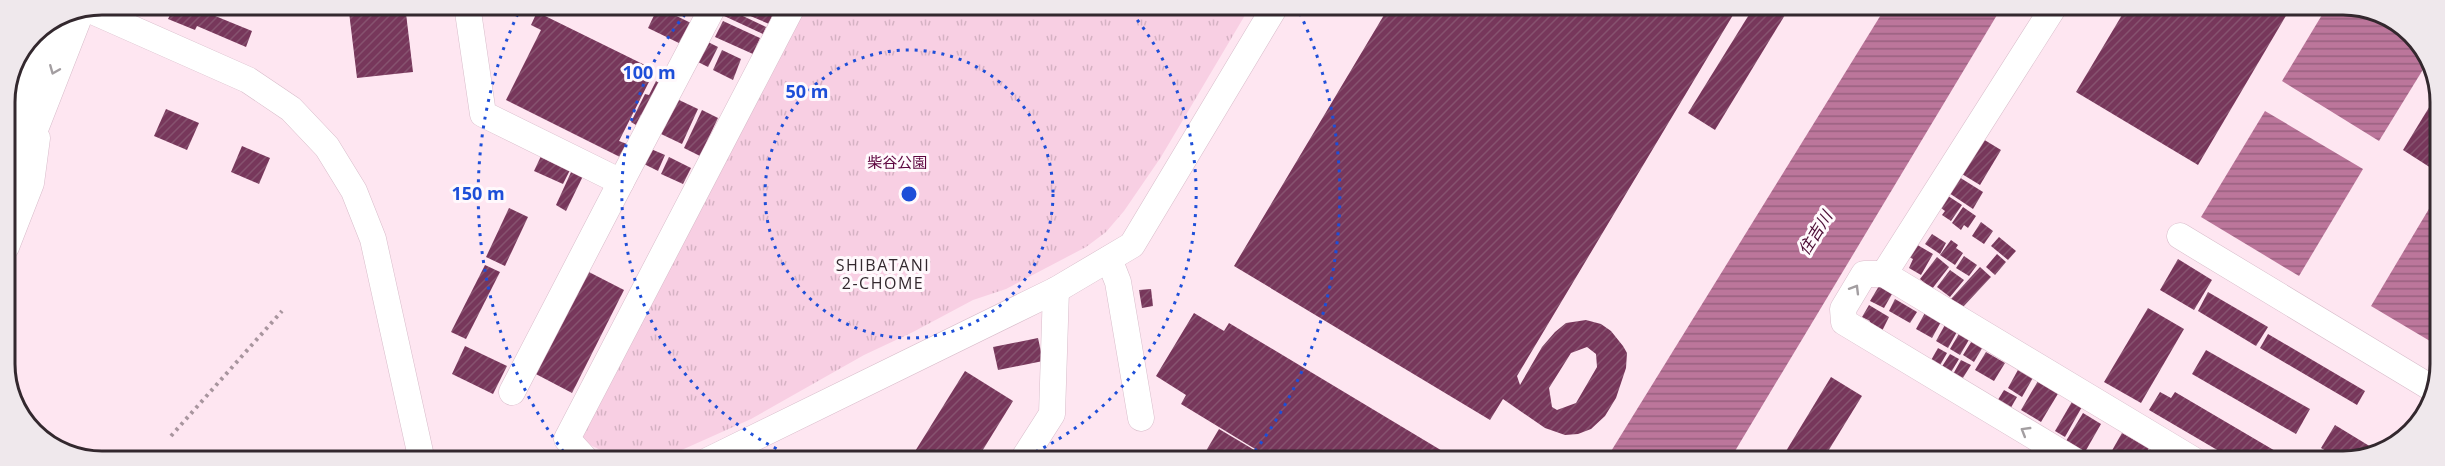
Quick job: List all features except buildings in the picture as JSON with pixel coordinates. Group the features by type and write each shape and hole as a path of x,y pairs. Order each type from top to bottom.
{"main road":[{"path":"15,170 74,21"},
{"path":"17,86 27,60"}],"street":[{"path":"101,15 248,80 291,109 327,147 354,190 368,222 421,451"},
{"path":"468,15 483,114 621,182"},
{"path":"513,392 709,15"},
{"path":"578,451 567,439 788,15"},
{"path":"727,451 1056,290 1132,245 1270,15"},
{"path":"1884,274 2049,15"},
{"path":"15,224 31,183 41,102"},
{"path":"2180,236 2427,385"},
{"path":"1109,259 1118,282 1141,418"},
{"path":"2058,451 1844,322 1843,309 1864,274 1884,274 2178,451"},
{"path":"1028,451 1052,414 1056,290"}],"path":[{"path":"171,436 282,311"}],"green space":[{"name":"柴谷公園","path":"797,15 1245,15 1161,157 1124,211 1106,232 1086,247 1006,289 973,300 864,355 751,419 679,451 603,451 575,438"}],"water":[{"name":"住吉川","path":"1881,15 1997,15 1735,451 1611,451"},
{"path":"2322,15 2354,16 2381,24 2408,45 2423,70 2379,141 2282,81"},
{"path":"2265,111 2363,169 2299,276 2201,217"},
{"path":"2430,207 2430,341 2371,306"}],"district":[{"name":"SHIBATANI 2-CHOME","path":"883,274"}]}
